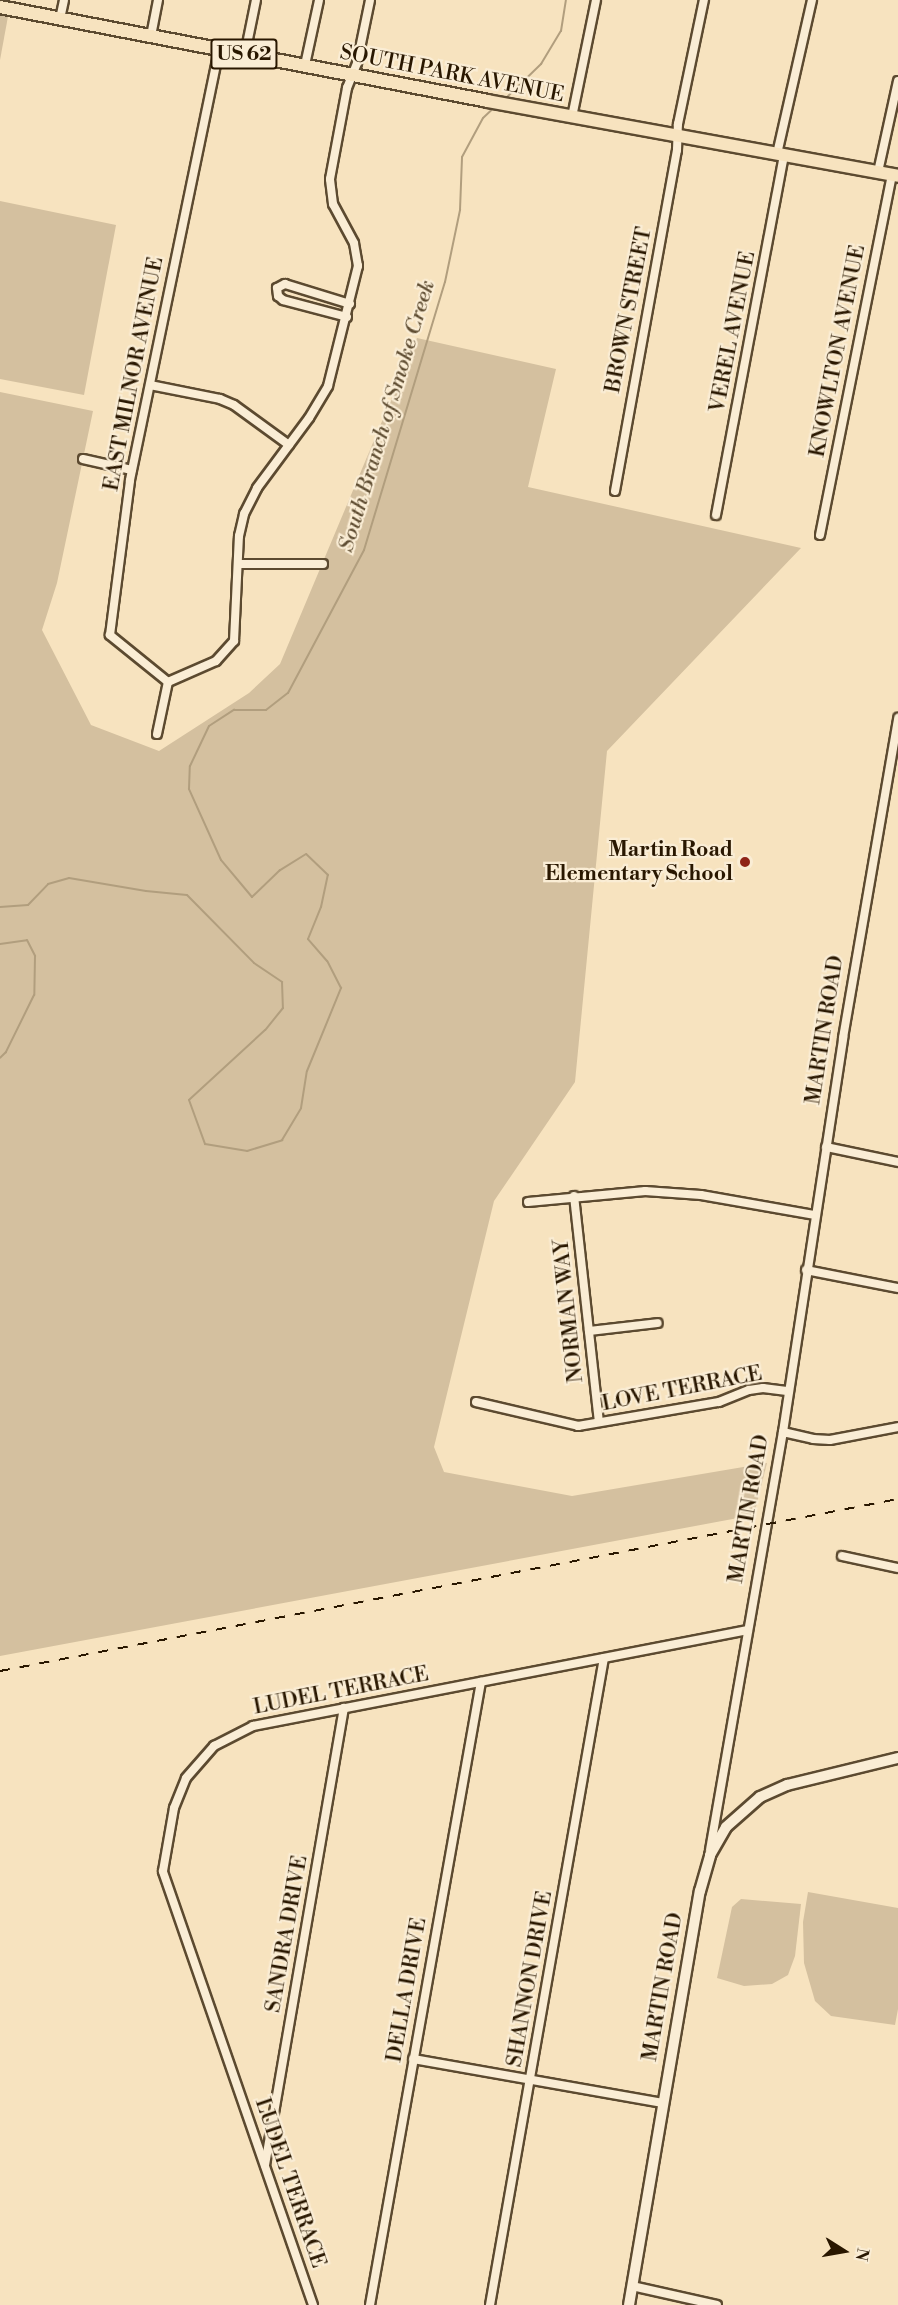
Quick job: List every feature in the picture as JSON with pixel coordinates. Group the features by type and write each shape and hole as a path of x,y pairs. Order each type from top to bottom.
{"main road":[{"name":"SOUTH PARK AVENUE","path":"0,7 572,117 895,175"}],"street":[{"path":"60,19 64,0"},
{"path":"150,36 158,0"},
{"path":"245,54 256,0"},
{"path":"305,66 319,0"},
{"path":"157,734 168,682 216,661 234,641 241,525 249,501 314,410 328,386 358,273 357,254 349,232 333,204 330,180 370,0"},
{"path":"572,117 596,0"},
{"name":"BROWN STREET","path":"615,491 677,150 677,136 704,0"},
{"name":"VEREL AVENUE","path":"716,515 781,154 812,0"},
{"name":"EAST MILNOR AVENUE","path":"168,682 110,635 132,470 219,49"},
{"path":"878,172 898,81"},
{"name":"KNOWLTON AVENUE","path":"820,535 895,175"},
{"path":"346,317 283,300 278,296 277,288 285,284 350,304"},
{"path":"150,385 220,399 234,405 289,445"},
{"path":"83,459 132,470"},
{"path":"238,564 323,564"},
{"name":"MARTIN ROAD","path":"629,2305 700,1891 710,1855 783,1432 806,1270 898,718"},
{"path":"826,1147 898,1162"},
{"path":"528,1202 645,1191 701,1195 815,1215"},
{"name":"NORMAN WAY","path":"574,1196 599,1422"},
{"path":"806,1270 898,1288"},
{"path":"589,1331 658,1323"},
{"name":"LOVE TERRACE","path":"476,1402 578,1426 719,1402 756,1389 789,1391"},
{"path":"783,1432 813,1439 830,1440 898,1427"},
{"path":"842,1557 898,1568"},
{"name":"LUDEL TERRACE","path":"313,2305 163,1871 174,1808 186,1778 214,1746 253,1726 748,1630"},
{"name":"SHANNON DRIVE","path":"490,2305 604,1658"},
{"name":"DELLA DRIVE","path":"370,2305 481,1682"},
{"name":"SANDRA DRIVE","path":"265,2166 344,1708"},
{"path":"710,1855 726,1827 738,1814 760,1797 788,1785 898,1758"},
{"path":"413,2060 663,2103"},
{"path":"632,2286 717,2305"}],"shaded area":[{"path":"0,0 11,0 0,60"},
{"path":"0,201 116,225 84,395 0,379"},
{"path":"417,338 556,369 528,487 801,548 607,751 575,1082 494,1201 434,1447 444,1472 572,1496 767,1463 754,1515 0,1656 0,392 93,411 57,583 42,630 91,725 159,751 249,693 280,664"},
{"path":"808,1892 898,1908 898,2009 895,2025 831,2016 815,2001 804,1963 803,1922"},
{"path":"741,1899 801,1904 795,1956 788,1975 772,1984 744,1986 717,1978 732,1907"}],"waterway":[{"name":"South Branch of Smoke Creek","path":"504,100 541,64 561,31 566,0"},
{"name":"South Branch of Smoke Creek","path":"0,907 28,905 48,884 69,878 146,891 187,895 254,963 282,982 283,1008 265,1030 189,1100 205,1144 247,1151 282,1140 301,1108 307,1071 341,988 327,961 308,939 321,907 328,875 306,854 280,870 252,897 221,860 189,789 190,766 209,726 234,710 266,710 288,693 364,550 445,282 460,210 462,157 483,118 495,107"},
{"name":"South Branch of Smoke Creek","path":"0,944 27,940 35,956 34,995 6,1052 0,1058"}],"railway":[{"path":"0,1671 898,1499"}],"place":[{"name":"Martin Road Elementary School","path":"745,862"}]}
